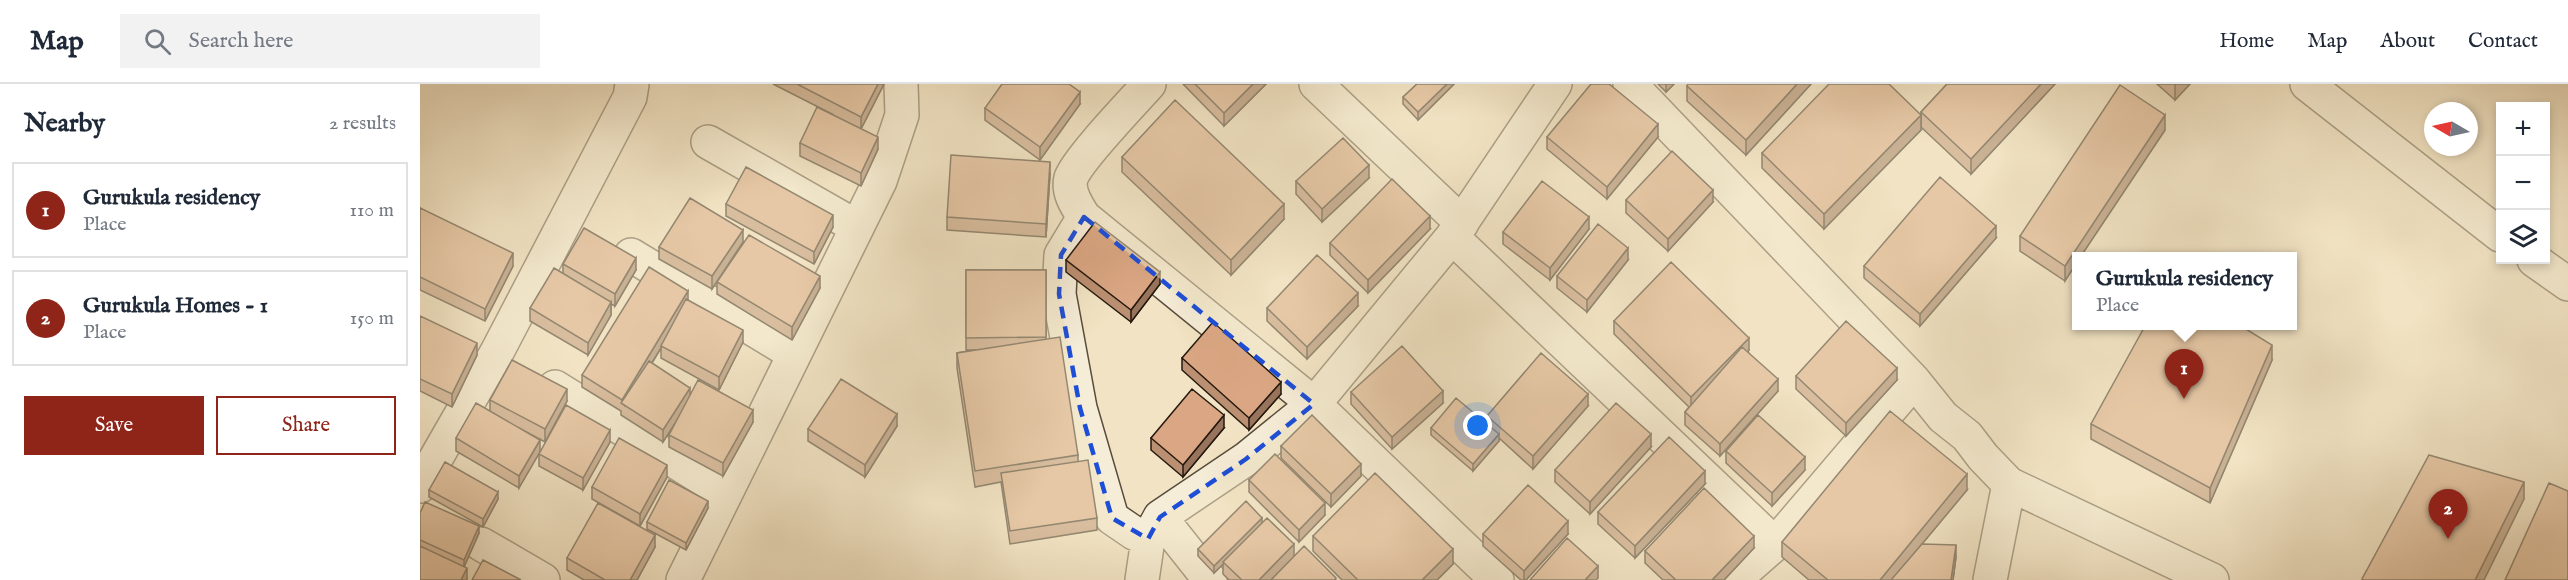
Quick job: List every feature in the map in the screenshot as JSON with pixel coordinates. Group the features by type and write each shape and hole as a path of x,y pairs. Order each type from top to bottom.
{"street":[{"path":"421,483 497,352 630,97 632,84"},
{"path":"686,579 880,181 902,115 901,84"},
{"path":"1149,84 1084,160 1071,179 1073,200 1084,217 1314,404 1497,580"},
{"path":"1316,84 1457,230 1775,544"},
{"path":"1084,217 1061,255 1059,294 1080,408 1112,518 1134,534 1154,528 1246,459 1314,404 1457,230 1555,84"},
{"path":"1630,84 1914,381 1943,417 1967,436 2008,484 2212,580"},
{"path":"2307,84 2496,232"},
{"path":"708,142 857,227"},
{"path":"631,255 794,354"},
{"path":"2540,264 2568,284"},
{"path":"1734,580 1775,544 1914,381"},
{"path":"555,387 726,493"},
{"path":"1990,580 2008,484"},
{"path":"1142,580 1154,528"},
{"path":"1154,528 1210,580"},
{"path":"481,544 543,580"}],"highlighted area":[{"path":"1084,217 1314,404 1246,459 1160,517 1148,539 1112,518 1080,408 1059,294 1061,255"}],"building":[{"path":"797,84 878,84 861,117"},
{"path":"1002,84 1069,84 1080,92 1040,147 985,108"},
{"path":"1195,84 1253,84 1224,113"},
{"path":"1417,84 1447,84 1418,112 1403,97"},
{"path":"1591,84 1609,84 1658,124 1607,187 1547,137"},
{"path":"1688,84 1797,84 1746,140 1687,86"},
{"path":"1829,84 1889,84 1921,115 1824,214 1762,153"},
{"path":"1947,84 2041,84 1971,159 1921,112"},
{"path":"2120,85 2165,115 2074,252 2072,252 2065,266 2020,236"},
{"path":"1175,100 1284,204 1231,260 1122,157"},
{"path":"817,107 878,137 861,173 800,143"},
{"path":"1343,138 1369,165 1322,209 1296,181"},
{"path":"1672,151 1713,190 1668,239 1626,200"},
{"path":"951,155 1050,162 1046,224 947,217"},
{"path":"746,167 833,215 814,252 726,204"},
{"path":"1940,177 1996,226 1920,314 1864,266"},
{"path":"1392,179 1430,216 1368,280 1330,243"},
{"path":"1542,181 1589,217 1550,268 1503,232"},
{"path":"690,198 743,230 712,276 659,247"},
{"path":"420,208 513,253 485,309 420,277"},
{"path":"1095,222 1160,272 1131,310 1066,260"},
{"path":"1598,224 1628,248 1587,300 1557,276"},
{"path":"584,228 636,258 615,294 563,264"},
{"path":"749,235 820,276 792,327 717,282"},
{"path":"1317,255 1358,293 1307,347 1267,308"},
{"path":"1671,262 1749,338 1691,397 1614,321"},
{"path":"649,267 688,291 622,400 582,375"},
{"path":"554,268 611,302 588,343 530,308"},
{"path":"966,270 1046,270 1046,337 966,338"},
{"path":"686,299 743,330 719,377 661,346"},
{"path":"420,316 477,343 452,394 420,379"},
{"path":"1846,321 1897,368 1846,423 1796,376"},
{"path":"1213,322 1281,382 1249,418 1182,358"},
{"path":"2143,330 2248,330 2272,345 2210,488 2091,424"},
{"path":"1060,337 1078,455 975,471 957,353"},
{"path":"1402,346 1443,391 1392,437 1351,392"},
{"path":"1742,347 1778,379 1720,444 1685,412"},
{"path":"1541,353 1588,394 1533,456 1487,416"},
{"path":"512,360 567,389 545,429 490,400"},
{"path":"649,361 690,388 663,430 621,403"},
{"path":"841,379 897,414 865,465 808,429"},
{"path":"698,380 753,410 723,463 669,435"},
{"path":"1192,389 1224,415 1183,465 1151,438"},
{"path":"1456,398 1499,434 1473,464 1431,428"},
{"path":"476,403 540,440 519,476 456,438"},
{"path":"1616,403 1651,434 1590,502 1555,470"},
{"path":"566,405 610,430 583,478 539,454"},
{"path":"1890,411 1967,474 1880,580 1828,580 1782,542"},
{"path":"1312,415 1361,464 1331,494 1281,446"},
{"path":"1758,415 1805,457 1772,493 1726,451"},
{"path":"1669,437 1705,471 1635,546 1598,512"},
{"path":"619,438 667,465 640,514 592,487"},
{"path":"1275,454 1325,503 1299,530 1249,480"},
{"path":"2429,455 2524,482 2475,580 2362,579"},
{"path":"1088,460 1097,518 1010,531 1001,473"},
{"path":"445,462 498,492 483,519 429,490"},
{"path":"1375,473 1453,549 1422,580 1358,580 1313,536"},
{"path":"669,480 708,501 686,543 647,522"},
{"path":"2549,483 2568,491 2568,580 2505,580"},
{"path":"1528,485 1568,521 1524,571 1483,534"},
{"path":"1704,488 1754,536 1712,580 1676,580 1645,551"},
{"path":"1246,501 1262,518 1214,566 1198,549"},
{"path":"425,502 479,526 464,560 420,540 420,513"},
{"path":"598,503 655,535 630,580 605,580 567,558"},
{"path":"1267,518 1294,544 1259,580 1242,580 1223,562"},
{"path":"1567,538 1598,566 1585,580 1530,580"},
{"path":"1922,544 1956,545 1951,580 1891,580"},
{"path":"420,546 467,568 461,580 420,580"},
{"path":"1304,546 1336,578 1334,580 1271,580"},
{"path":"483,560 521,580 472,580"}],"place":[{"name":"Gurukula residency","path":"2184,399"},
{"name":"Gurukula Homes - 1","path":"2448,539"}]}
